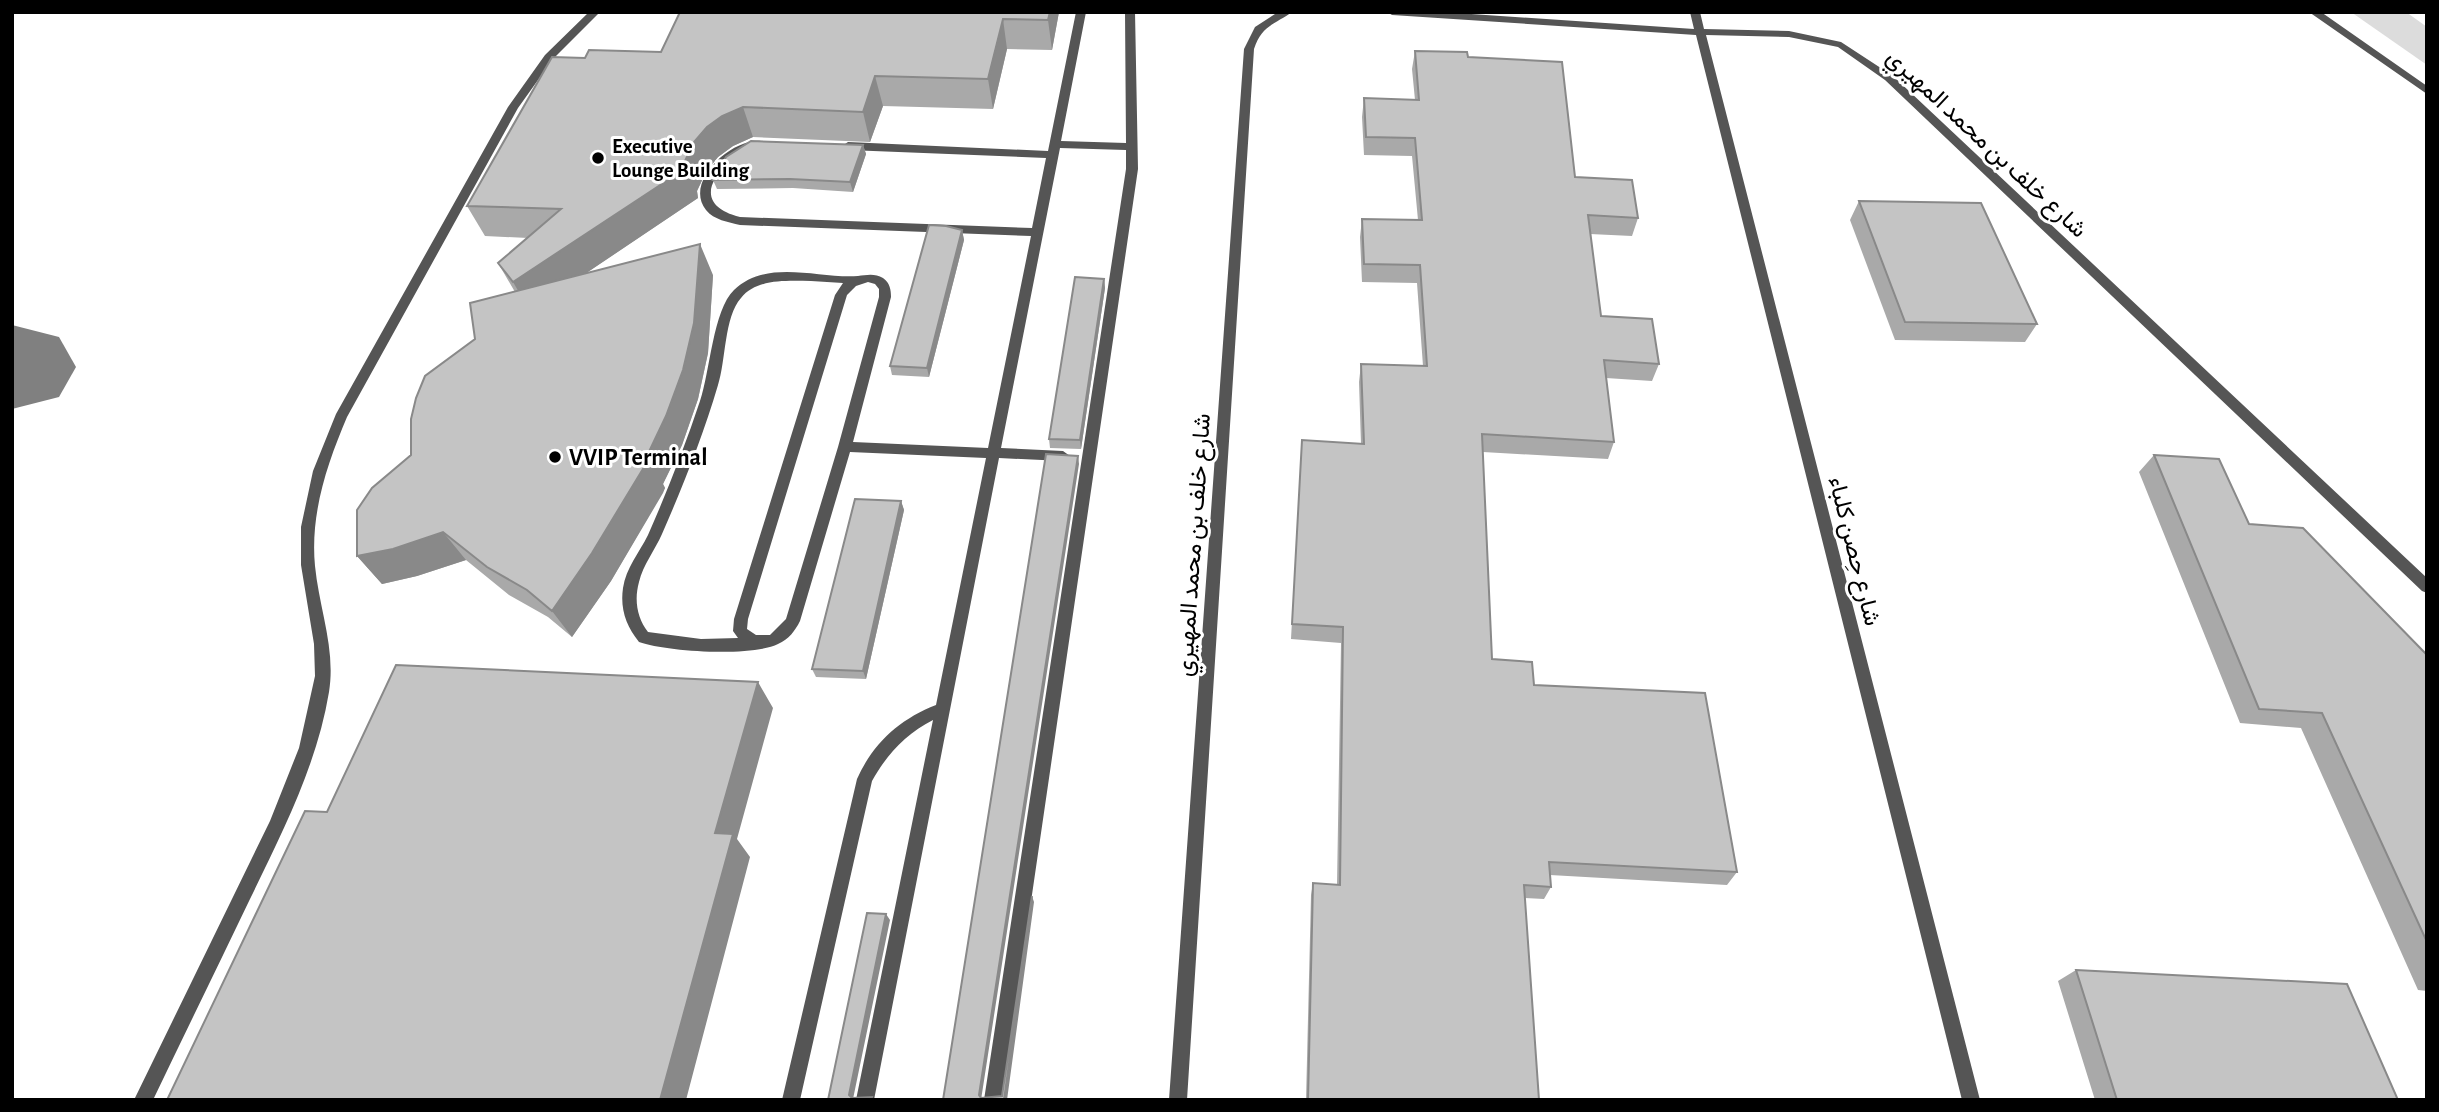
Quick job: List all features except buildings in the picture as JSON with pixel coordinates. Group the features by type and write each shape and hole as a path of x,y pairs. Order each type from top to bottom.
{"street":[{"path":"143,1100 292,796 311,740 322,688 322,641 308,564 308,527 314,489 326,452 341,417 513,107 550,57 595,12"},
{"path":"865,1100 1081,12"},
{"path":"993,1100 1132,169 1130,12"},
{"name":"شارع خلف بن محمد المهيري","path":"1178,1100 1250,48 1253,35 1264,22 1287,12"},
{"name":"شارع خلف بن محمد المهيري","path":"1392,12 1699,32 1789,34 1841,45 1889,78 2427,587"},
{"name":"شارع حِصن كلباء","path":"1695,12 1971,1100"},
{"path":"2314,12 2427,91"},
{"path":"769,144 738,149 722,159 705,192 710,211 728,220 740,221 1037,232"},
{"path":"831,146 1054,149 1132,147"},
{"path":"778,277 856,280 868,278 879,281 885,288 885,296 845,447 793,621 780,637 760,644 701,645 644,638 634,627 628,603 631,580 647,551 701,420 717,365 728,308 739,292 757,282 778,277"},
{"path":"760,644 747,640 740,631 741,619 841,295 846,286 856,280"},
{"path":"845,447 1088,457"},
{"path":"791,1100 865,779 876,757 892,738 925,716 943,709"}],"shaded area":[{"path":"2351,12 2406,12 2427,27 2427,65"}],"taxiway":[{"path":"12,367 19,367"}],"place":[{"name":"Executive Lounge Building","path":"598,158"},
{"name":"VVIP Terminal","path":"555,457"}]}
